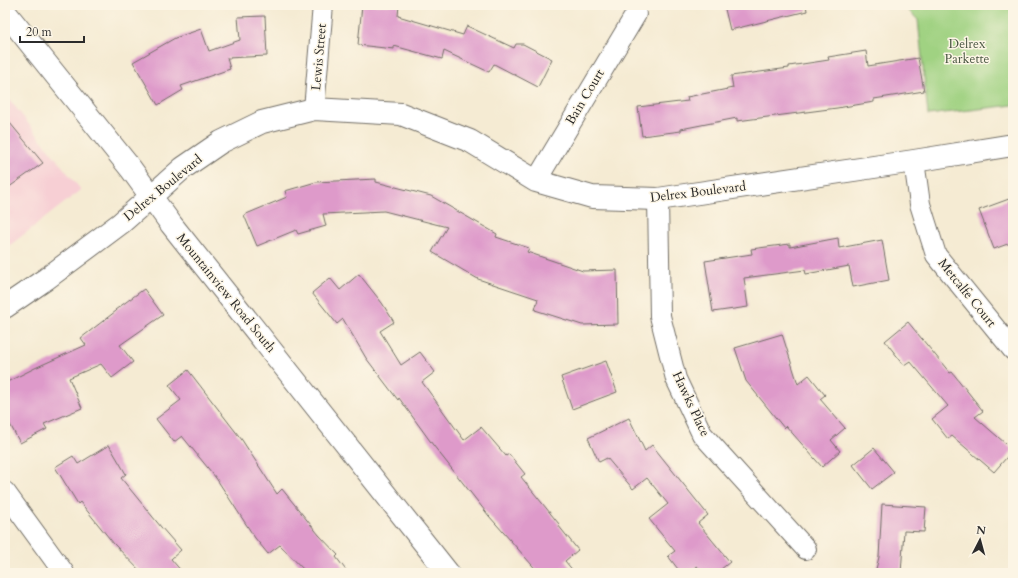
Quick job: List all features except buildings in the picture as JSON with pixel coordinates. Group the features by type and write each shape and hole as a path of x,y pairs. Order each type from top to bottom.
{"street":[{"name":"Lewis Street","path":"314,108 323,5"},
{"name":"Mountainview Road South","path":"5,12 448,573"},
{"name":"Bain Court","path":"536,181 636,14"},
{"name":"Delrex Boulevard","path":"5,307 52,275 121,223 183,168 221,142 262,122 314,108 401,114 470,141 536,181 592,197 658,199 1013,145"},
{"name":"Metcalfe Court","path":"914,161 920,204 936,255 1013,350"},
{"name":"Hawks Place","path":"658,199 660,316 676,379 702,434 806,550"},
{"path":"5,492 64,573"}],"shaded area":[{"path":"5,94 81,190 5,249"}],"green space":[{"name":"Delrex Parkette","path":"903,5 1013,5 1013,105 928,115 918,20"}]}
